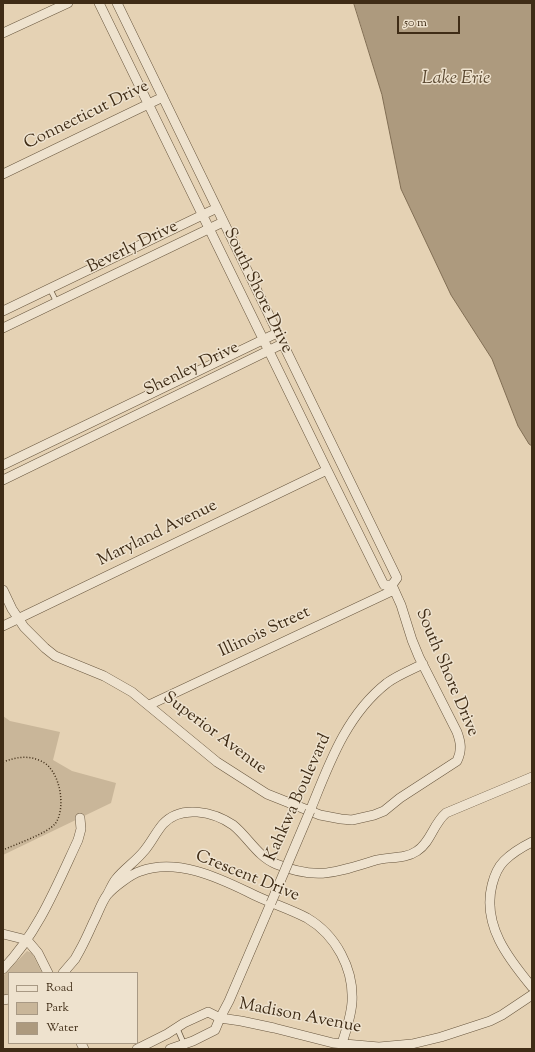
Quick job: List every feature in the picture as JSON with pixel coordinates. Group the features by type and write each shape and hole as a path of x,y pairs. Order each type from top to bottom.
{"street":[{"path":"3,33 68,3"},
{"name":"South Shore Drive","path":"99,3 384,585 393,588"},
{"name":"South Shore Drive","path":"117,3 396,578 393,588 406,619 412,640 457,732 461,744 461,751"},
{"name":"Connecticut Drive","path":"3,174 163,97"},
{"name":"Beverly Drive","path":"3,311 216,208"},
{"name":"Beverly Drive","path":"3,328 223,222"},
{"name":"Shenley Drive","path":"3,465 277,333"},
{"name":"Shenley Drive","path":"3,480 282,344"},
{"name":"Maryland Avenue","path":"3,626 327,470"},
{"name":"Illinois Street","path":"149,706 393,588"},
{"name":"Superior Avenue","path":"3,590 18,618 31,635 55,656 104,676 132,692 217,762 267,794 320,815 341,820 352,820 384,811 400,798 457,761 461,751"},
{"name":"Kahkwa Boulevard","path":"170,1049 215,1030 271,903 332,757 354,718 370,698 387,683 423,664"},
{"path":"107,895 115,880 145,850 164,823 178,814 193,812 214,815 232,824 270,861 314,874 325,873 352,868 385,858 405,856 416,852 426,843 437,823 446,814 532,777"},
{"path":"3,969 27,940 38,923 78,840 81,829 80,818"},
{"path":"532,842 511,854 497,870 491,889 489,910 493,925 504,950 532,987"},
{"name":"Crescent Drive","path":"64,972 75,959 107,895 123,881 140,871 161,867 173,867 204,873 307,918 331,939 343,956 351,980 352,1002 345,1036 341,1046"},
{"path":"3,934 27,940 38,953 48,972"},
{"name":"Madison Avenue","path":"220,1018 246,1022 341,1046 408,1047 490,1021 508,1012 532,995"},
{"path":"137,1049 208,1012 220,1018"}],"lane":[{"path":"50,288 57,303"},
{"path":"110,413 115,425"},
{"path":"177,1028 184,1044"}],"path":[{"path":"3,762 16,757 28,757 43,761 51,768 56,779 61,794 61,804 55,823 46,831 3,850"}],"green space":[{"path":"3,716 10,721 60,732 53,760 72,771 116,783 111,803 3,855"},
{"path":"27,951 32,953 42,972 8,972 8,994 3,996 3,976"}],"water":[{"name":"Lake Erie","path":"354,3 532,3 532,446 529,444 518,426 492,359 451,295 401,189 382,95"}]}
